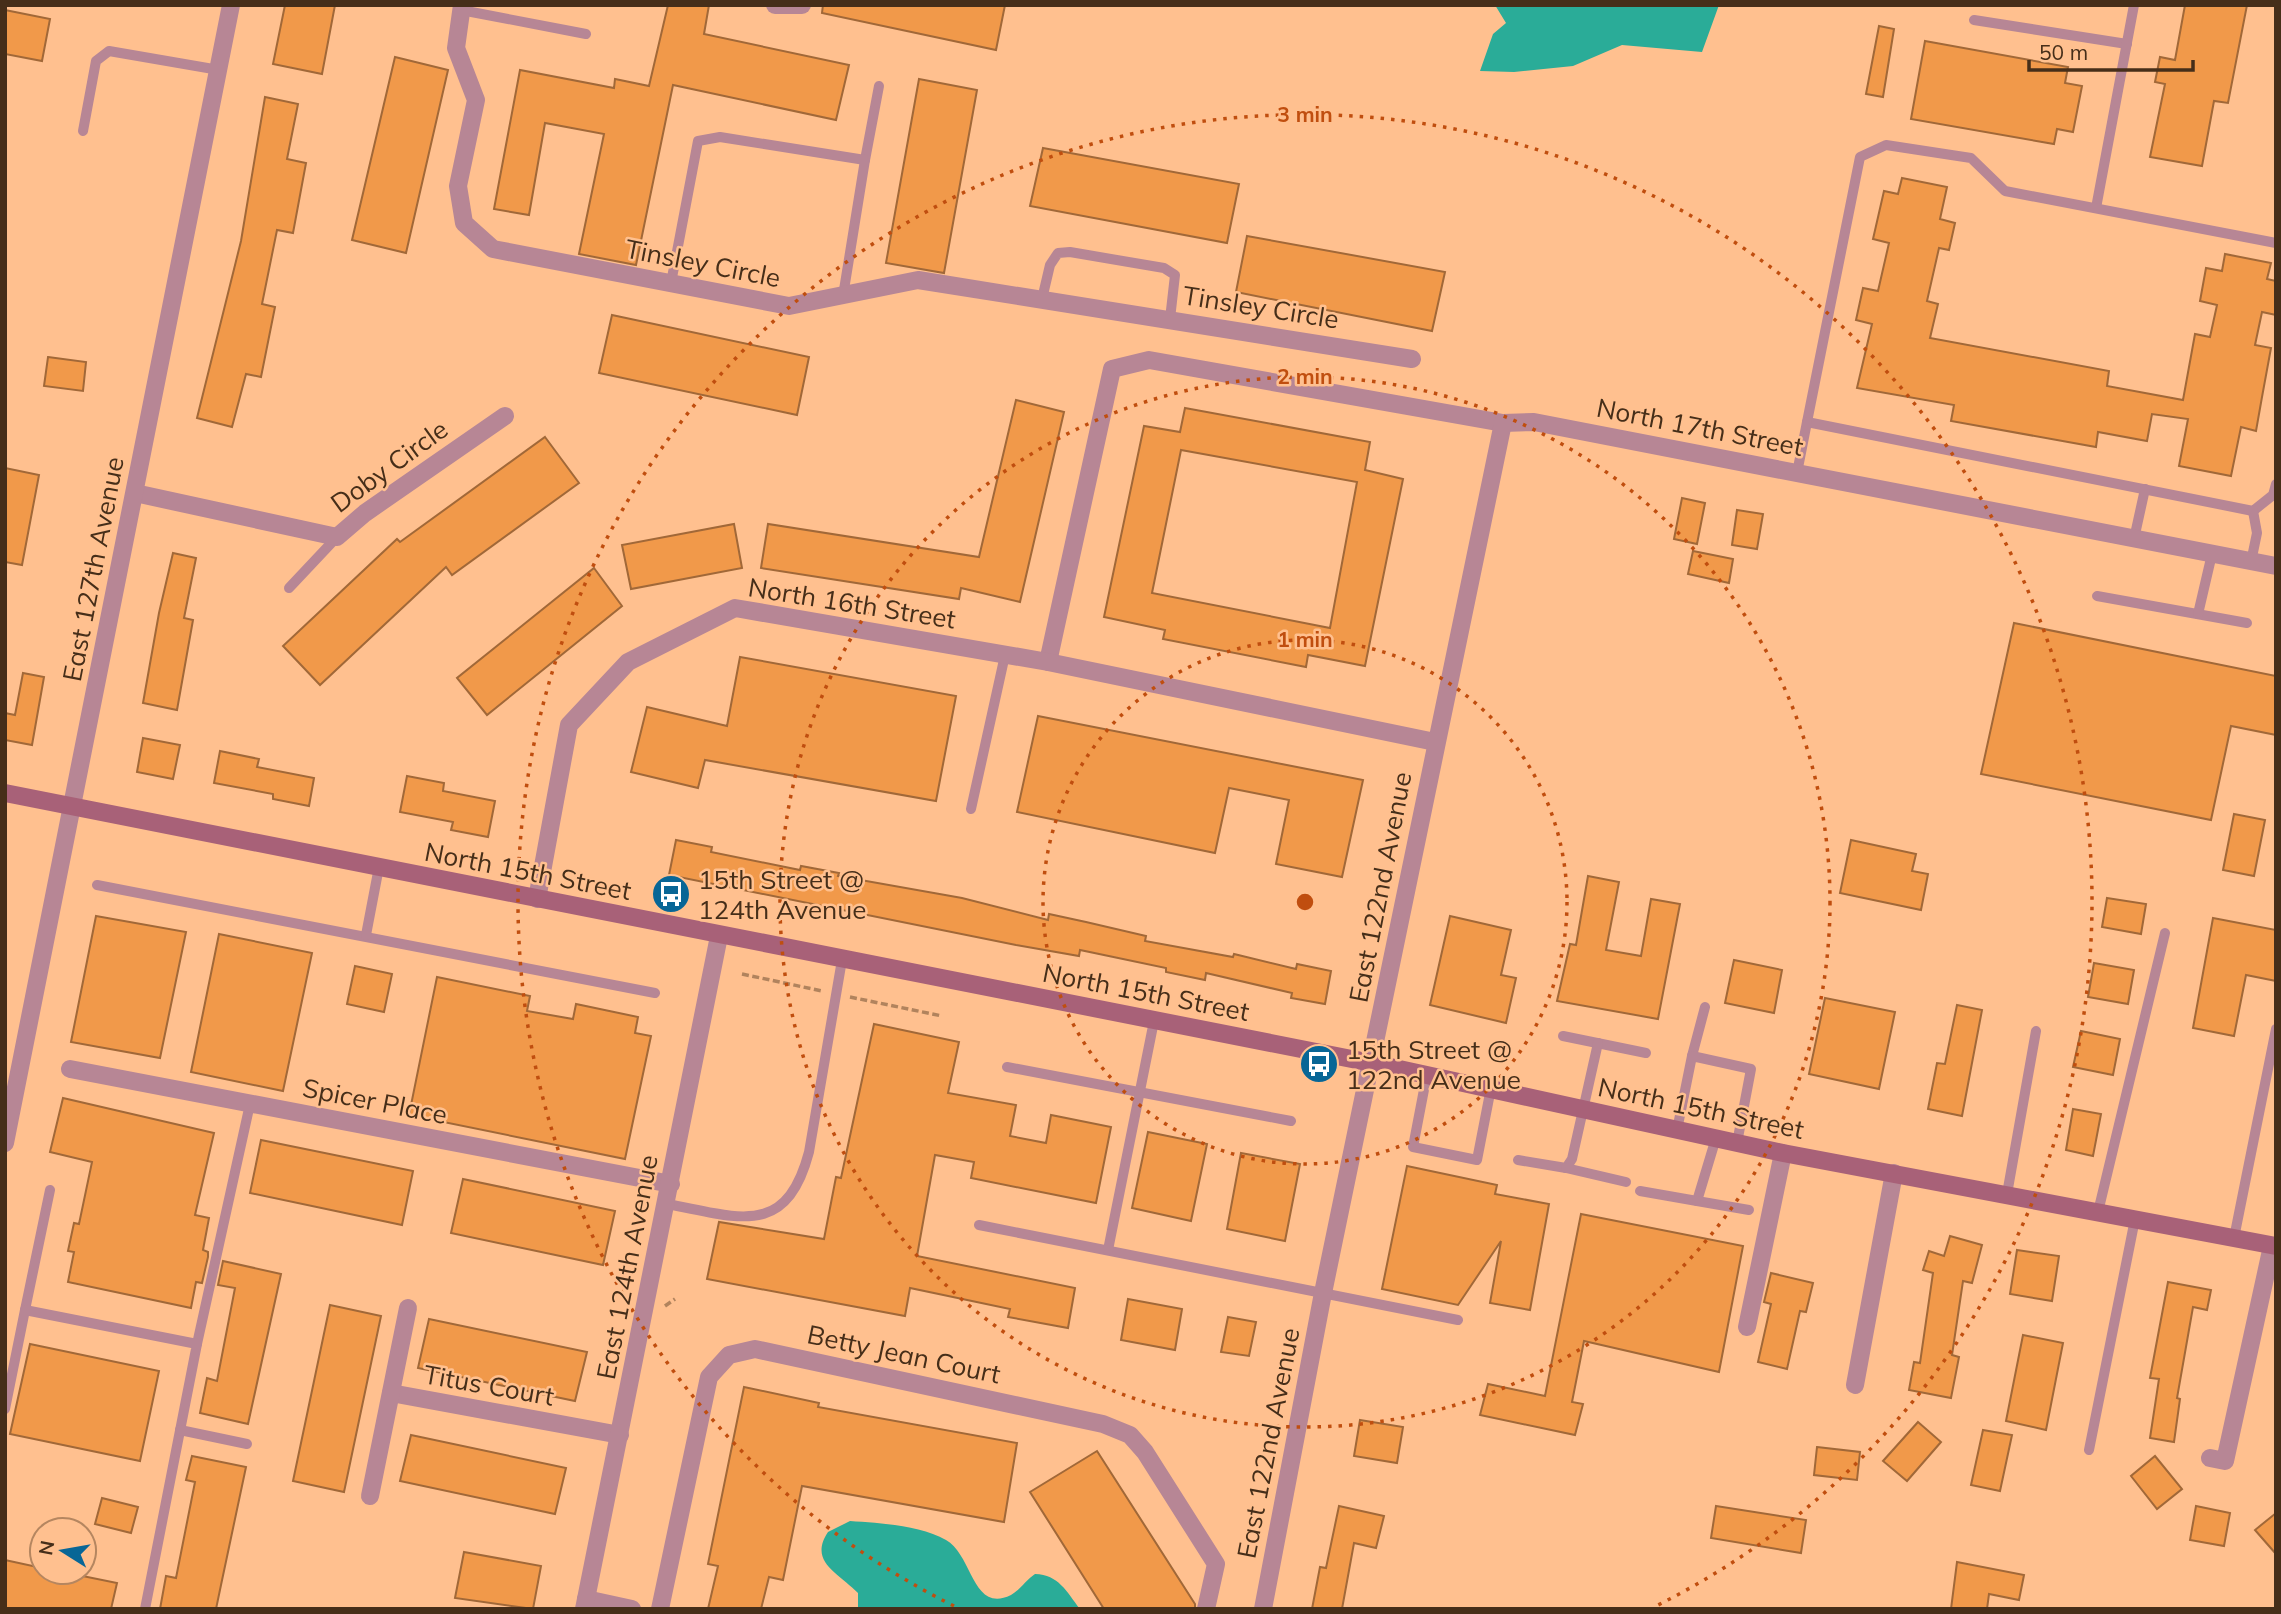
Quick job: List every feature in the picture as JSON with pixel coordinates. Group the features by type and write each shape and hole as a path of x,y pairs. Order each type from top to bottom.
{"street":[{"name":"East 127th Avenue","path":"5,1143 231,5"},
{"path":"775,5 802,5"},
{"name":"Tinsley Circle","path":"462,8 456,48 476,100 458,186 464,223 493,249 789,306 918,280 1412,359"},
{"name":"North 17th Street","path":"1048,662 1112,369 1149,360 1503,423 1534,422 2276,566"},
{"name":"Doby Circle","path":"135,493 337,537 365,513 505,416"},
{"name":"East 122nd Avenue","path":"1263,1609 1323,1293 1372,1063 1435,741 1503,423"},
{"name":"North 16th Street","path":"537,900 569,725 628,662 735,608 1048,662 1435,741"},
{"name":"North 15th Street","path":"5,793 1427,1074 1783,1153 2274,1246"},
{"name":"East 124th Avenue","path":"585,1604 719,936"},
{"name":"Spicer Place","path":"70,1069 671,1184"},
{"path":"1747,1327 1783,1153"},
{"path":"1854,1385 1894,1172"},
{"path":"2210,1458 2225,1461 2274,1246"},
{"path":"370,1496 408,1308"},
{"name":"Betty Jean Court","path":"660,1609 709,1377 729,1355 754,1349 1103,1424 1130,1435 1145,1452 1216,1564 1206,1609"},
{"name":"Titus Court","path":"391,1394 620,1435"},
{"path":"585,1604 632,1609"}],"lane":[{"path":"2096,208 2134,5"},
{"path":"462,8 586,34"},
{"path":"1974,20 2127,44"},
{"path":"83,131 96,61 109,51 219,70"},
{"path":"844,296 879,86"},
{"path":"671,283 698,141 720,137 865,160"},
{"path":"1797,473 1860,157 1886,145 1971,159 2005,191 2276,243"},
{"path":"1042,299 1050,265 1058,253 1070,252 1164,268 1175,275 1170,319"},
{"path":"1807,422 2253,511"},
{"path":"2253,511 2273,495 2276,484"},
{"path":"2134,539 2145,489"},
{"path":"2251,562 2257,533 2253,511"},
{"path":"289,588 337,537"},
{"path":"2198,614 2212,554"},
{"path":"2097,596 2247,623"},
{"path":"971,809 1005,654"},
{"path":"366,935 379,867"},
{"path":"97,885 366,935 654,993"},
{"path":"2098,1212 2165,933"},
{"path":"667,1204 733,1216 773,1213 785,1205 802,1182 810,1152 842,960"},
{"path":"1677,1130 1704,1007"},
{"path":"1108,1251 1154,1021"},
{"path":"2234,1238 2276,1029"},
{"path":"2007,1194 2036,1031"},
{"path":"1563,1036 1646,1053"},
{"path":"1566,1168 1572,1159 1598,1043"},
{"path":"1692,1056 1751,1069 1737,1143"},
{"path":"1007,1067 1291,1121"},
{"path":"1427,1074 1413,1147 1477,1160 1491,1088"},
{"path":"145,1609 197,1344 250,1104"},
{"path":"1697,1201 1716,1138"},
{"path":"1517,1160 1626,1182"},
{"path":"5,1409 50,1190"},
{"path":"1640,1191 1749,1210"},
{"path":"2089,1450 2135,1219"},
{"path":"979,1225 1458,1320"},
{"path":"25,1310 197,1344"},
{"path":"180,1430 247,1444"}],"water":[{"path":"1495,5 1719,5 1702,52 1622,45 1573,66 1514,72 1480,71 1493,34 1506,23"},
{"path":"850,1521 912,1528 946,1540 955,1547 980,1590 988,1597 998,1599 1011,1595 1035,1574 1043,1575 1061,1585 1080,1609 858,1609 858,1593 828,1566 822,1551 828,1532"}],"building":[{"path":"285,5 335,5 322,74 273,64"},
{"path":"668,5 709,5 704,34 849,65 836,120 673,85 636,265 579,254 604,134 545,123 529,215 494,209 520,70 614,88 615,79 649,86"},
{"path":"823,5 1005,5 996,50 822,13"},
{"path":"2185,5 2247,5 2228,103 2214,101 2202,166 2150,157 2165,84 2155,82 2160,57 2175,60"},
{"path":"5,10 50,19 42,61 5,54"},
{"path":"1879,26 1894,29 1883,97 1866,94"},
{"path":"1925,41 2068,67 2065,83 2082,86 2073,132 2057,129 2054,144 1911,119"},
{"path":"395,57 448,70 406,253 352,240"},
{"path":"919,79 977,90 944,273 886,263"},
{"path":"265,97 298,104 287,159 306,163 293,233 277,230 262,304 275,307 261,377 246,374 232,427 197,418 241,241"},
{"path":"1043,148 1239,184 1227,243 1030,206"},
{"path":"1902,178 1947,187 1940,219 1955,223 1949,250 1939,248 1927,301 1938,304 1930,338 2109,371 2107,386 2183,400 2195,334 2210,337 2217,305 2200,301 2206,268 2222,271 2225,254 2271,263 2267,279 2276,281 2276,315 2262,312 2255,345 2271,348 2256,431 2241,427 2231,476 2179,466 2188,419 2152,414 2147,441 2098,432 2096,447 1951,421 1954,405 1857,388 1872,324 1856,320 1863,288 1878,291 1889,243 1873,239 1884,191 1898,194"},
{"path":"1247,236 1445,272 1432,331 1236,292"},
{"path":"612,315 809,357 797,415 599,373"},
{"path":"48,357 86,362 83,391 44,386"},
{"path":"1016,400 1064,412 1020,602 961,588 959,599 761,568 768,524 979,557"},
{"path":"1185,408 1370,442 1365,470 1403,479 1365,666 1308,655 1306,667 1163,639 1165,630 1104,617 1144,426 1180,432","holes":["1181,450 1357,482 1330,628 1152,593"]},
{"path":"545,437 579,483 452,575 446,567 320,685 283,646 397,539 400,542"},
{"path":"5,468 39,475 22,565 5,562"},
{"path":"1682,498 1705,503 1697,544 1674,539"},
{"path":"1737,510 1763,514 1757,549 1732,545"},
{"path":"734,524 742,568 631,589 622,545"},
{"path":"1693,551 1733,559 1729,583 1688,574"},
{"path":"173,553 196,558 184,618 193,620 177,710 143,703"},
{"path":"594,568 622,606 487,715 457,678"},
{"path":"2014,623 2276,676 2276,735 2231,726 2211,820 1981,774"},
{"path":"740,657 956,696 936,801 705,760 698,788 631,772 647,707 727,726"},
{"path":"23,673 44,677 32,745 5,740 5,713 15,715"},
{"path":"1038,716 1363,780 1342,877 1276,864 1289,800 1229,788 1215,853 1017,812"},
{"path":"143,738 180,745 173,779 137,772"},
{"path":"220,751 259,759 257,767 314,778 309,806 273,799 273,794 214,783"},
{"path":"407,776 444,783 443,791 495,801 488,837 451,830 453,822 400,812"},
{"path":"2234,814 2265,820 2254,876 2223,870"},
{"path":"676,840 712,847 711,852 800,870 801,866 839,873 838,876 962,898 1048,920 1049,914 1146,936 1145,941 1233,957 1234,954 1296,969 1297,964 1331,971 1325,1004 1291,998 1292,993 1206,973 1205,980 1166,972 1166,968 1080,950 1079,956 1016,945 669,875"},
{"path":"1851,840 1916,854 1912,871 1928,874 1921,910 1840,893"},
{"path":"1588,876 1619,882 1606,950 1641,956 1651,899 1680,904 1658,1019 1557,1001 1570,944 1576,945"},
{"path":"2107,898 2146,904 2141,934 2102,927"},
{"path":"96,916 186,932 160,1058 71,1042"},
{"path":"1450,916 1511,930 1501,975 1516,978 1506,1023 1430,1005"},
{"path":"2213,918 2276,930 2276,981 2246,975 2234,1036 2193,1028"},
{"path":"219,934 312,953 283,1091 191,1072"},
{"path":"1734,960 1782,970 1774,1013 1725,1003"},
{"path":"2094,963 2134,970 2128,1004 2088,997"},
{"path":"355,966 392,974 384,1012 347,1004"},
{"path":"437,977 530,996 527,1011 573,1019 576,1004 638,1017 635,1033 651,1036 625,1159 409,1115"},
{"path":"1825,998 1895,1012 1879,1089 1809,1074"},
{"path":"1957,1005 1982,1010 1962,1116 1928,1109 1937,1063 1945,1064"},
{"path":"874,1024 959,1042 948,1093 1016,1105 1010,1136 1046,1143 1051,1115 1111,1127 1096,1203 971,1178 974,1162 935,1155 917,1256 1075,1288 1068,1328 1008,1317 1010,1309 910,1288 905,1316 707,1279 719,1222 824,1239 836,1177 841,1178"},
{"path":"2081,1031 2120,1039 2113,1075 2073,1067"},
{"path":"63,1098 214,1133 195,1215 209,1218 203,1250 208,1252 208,1257 202,1283 196,1282 191,1308 68,1282 74,1252 68,1251 74,1223 79,1224 92,1162 50,1152"},
{"path":"2073,1109 2101,1114 2093,1156 2066,1150"},
{"path":"1148,1132 1207,1144 1191,1221 1132,1208"},
{"path":"261,1140 413,1171 402,1225 250,1193"},
{"path":"1241,1153 1300,1164 1285,1241 1227,1229"},
{"path":"1407,1166 1497,1185 1495,1194 1549,1204 1530,1310 1490,1303 1501,1241 1458,1305 1382,1289"},
{"path":"463,1179 615,1211 603,1265 451,1233"},
{"path":"1581,1214 1743,1246 1719,1372 1584,1341 1572,1402 1583,1404 1575,1435 1480,1415 1488,1384 1545,1396"},
{"path":"1950,1236 1982,1245 1972,1283 1963,1281 1952,1355 1959,1357 1951,1398 1909,1390 1914,1362 1920,1363 1933,1273 1923,1270 1929,1251 1944,1256"},
{"path":"2017,1250 2059,1256 2052,1301 2010,1294"},
{"path":"223,1261 281,1274 248,1424 200,1413 207,1378 217,1381 235,1288 218,1285"},
{"path":"1771,1273 1813,1283 1806,1312 1800,1311 1787,1369 1758,1362 1771,1304 1764,1302"},
{"path":"2168,1282 2211,1290 2207,1310 2193,1307 2177,1398 2180,1399 2174,1442 2150,1438 2159,1379 2150,1378"},
{"path":"1128,1299 1182,1309 1175,1350 1121,1340"},
{"path":"330,1305 381,1316 344,1492 293,1481"},
{"path":"1228,1317 1256,1322 1249,1356 1221,1352"},
{"path":"429,1319 587,1352 575,1401 418,1368"},
{"path":"2023,1335 2063,1343 2046,1430 2006,1421"},
{"path":"30,1344 159,1371 140,1461 10,1434"},
{"path":"744,1387 819,1403 818,1407 1017,1443 1004,1522 802,1486 783,1580 769,1577 761,1609 708,1609 718,1566 708,1564"},
{"path":"1360,1420 1403,1427 1397,1463 1354,1456"},
{"path":"1918,1422 1941,1442 1907,1481 1883,1461"},
{"path":"1983,1430 2012,1435 2000,1491 1971,1485"},
{"path":"411,1435 566,1468 555,1514 400,1481"},
{"path":"1817,1447 1860,1452 1857,1480 1814,1475"},
{"path":"1097,1451 1195,1604 1195,1609 1104,1609 1030,1492"},
{"path":"192,1456 246,1467 216,1609 160,1609 166,1576 176,1578 195,1482 186,1480"},
{"path":"2155,1456 2182,1489 2157,1509 2131,1476"},
{"path":"102,1498 138,1507 131,1533 98,1525 97,1516"},
{"path":"1339,1506 1384,1516 1376,1548 1354,1543 1342,1609 1312,1609 1320,1567 1326,1568"},
{"path":"1716,1506 1806,1520 1801,1553 1711,1538"},
{"path":"2196,1506 2230,1513 2224,1546 2190,1540"},
{"path":"2276,1513 2276,1554 2255,1530"},
{"path":"464,1552 541,1566 533,1609 455,1598"},
{"path":"5,1560 28,1565 28,1586 98,1586 98,1579 117,1583 111,1609 5,1609"},
{"path":"1957,1562 2024,1575 2019,1600 1989,1594 1987,1609 1951,1609"}],"place":[{"name":"15th Street @ 124th Avenue","path":"671,894"},
{"name":"15th Street @ 122nd Avenue","path":"1319,1064"}]}
